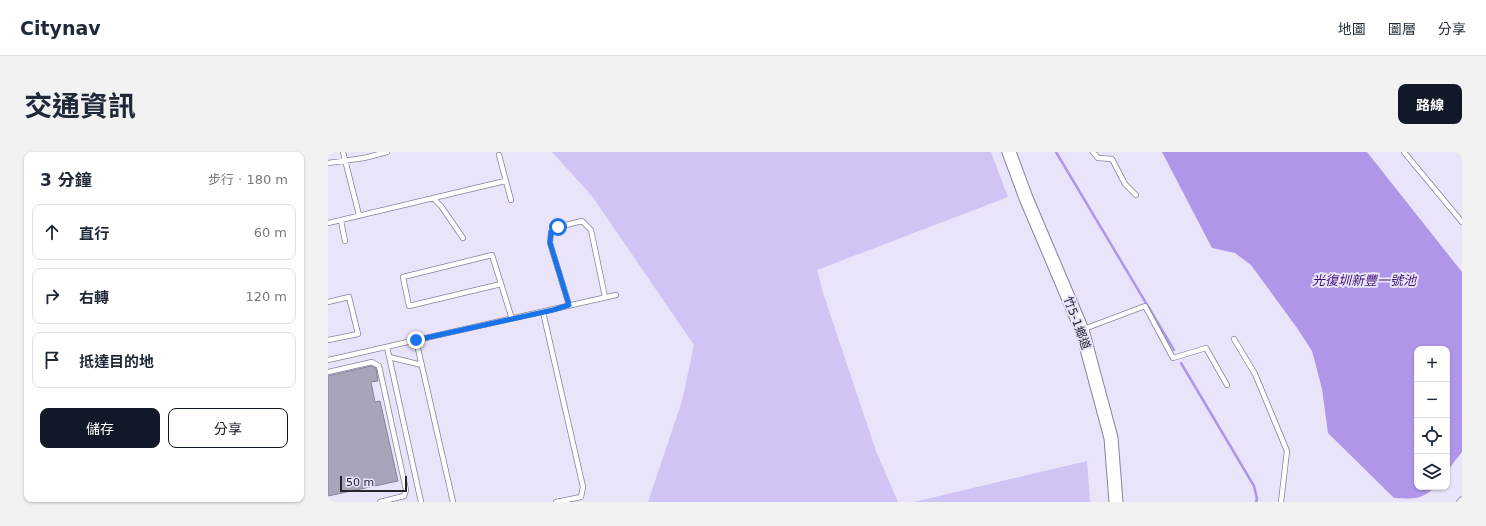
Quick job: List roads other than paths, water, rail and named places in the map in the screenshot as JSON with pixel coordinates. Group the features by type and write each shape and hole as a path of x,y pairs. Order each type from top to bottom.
{"street":[{"name":"竹5-1鄉道","path":"1009,152 1026,198 1082,330 1111,438 1116,502"}],"lane":[{"path":"343,152 359,215"},
{"path":"328,162 387,152"},
{"path":"1093,152 1098,158 1112,159 1125,184 1136,195"},
{"path":"1404,152 1462,222"},
{"path":"499,155 511,200"},
{"path":"328,222 505,181"},
{"path":"433,198 441,206 463,238"},
{"path":"341,220 345,241"},
{"path":"569,305 550,243 551,232 558,227 582,221 591,230 605,297"},
{"path":"501,284 409,306 403,277 492,255 512,319"},
{"path":"328,360 616,295"},
{"path":"328,302 348,297 358,334 328,340"},
{"path":"1082,330 1145,306 1173,358 1206,348 1227,385"},
{"path":"543,312 583,487 581,497 556,502"},
{"path":"1234,339 1255,374 1286,451 1281,502"},
{"path":"416,340 453,502"},
{"path":"387,347 421,502"},
{"path":"389,357 422,365"},
{"path":"328,372 372,362 379,366 406,490 404,496 380,502"},
{"path":"1459,502 1462,499"}],"water":[{"name":"光復圳新豐一號池","path":"1162,152 1367,152 1462,272 1462,452 1450,467 1450,346 1414,346 1414,490 1431,490 1430,491 1416,498 1394,498 1328,433 1322,389 1312,351 1251,265 1235,253 1212,248"}],"waterway":[{"path":"1056,152 1174,350"},
{"path":"1181,363 1254,486 1257,499 1256,502"}]}
